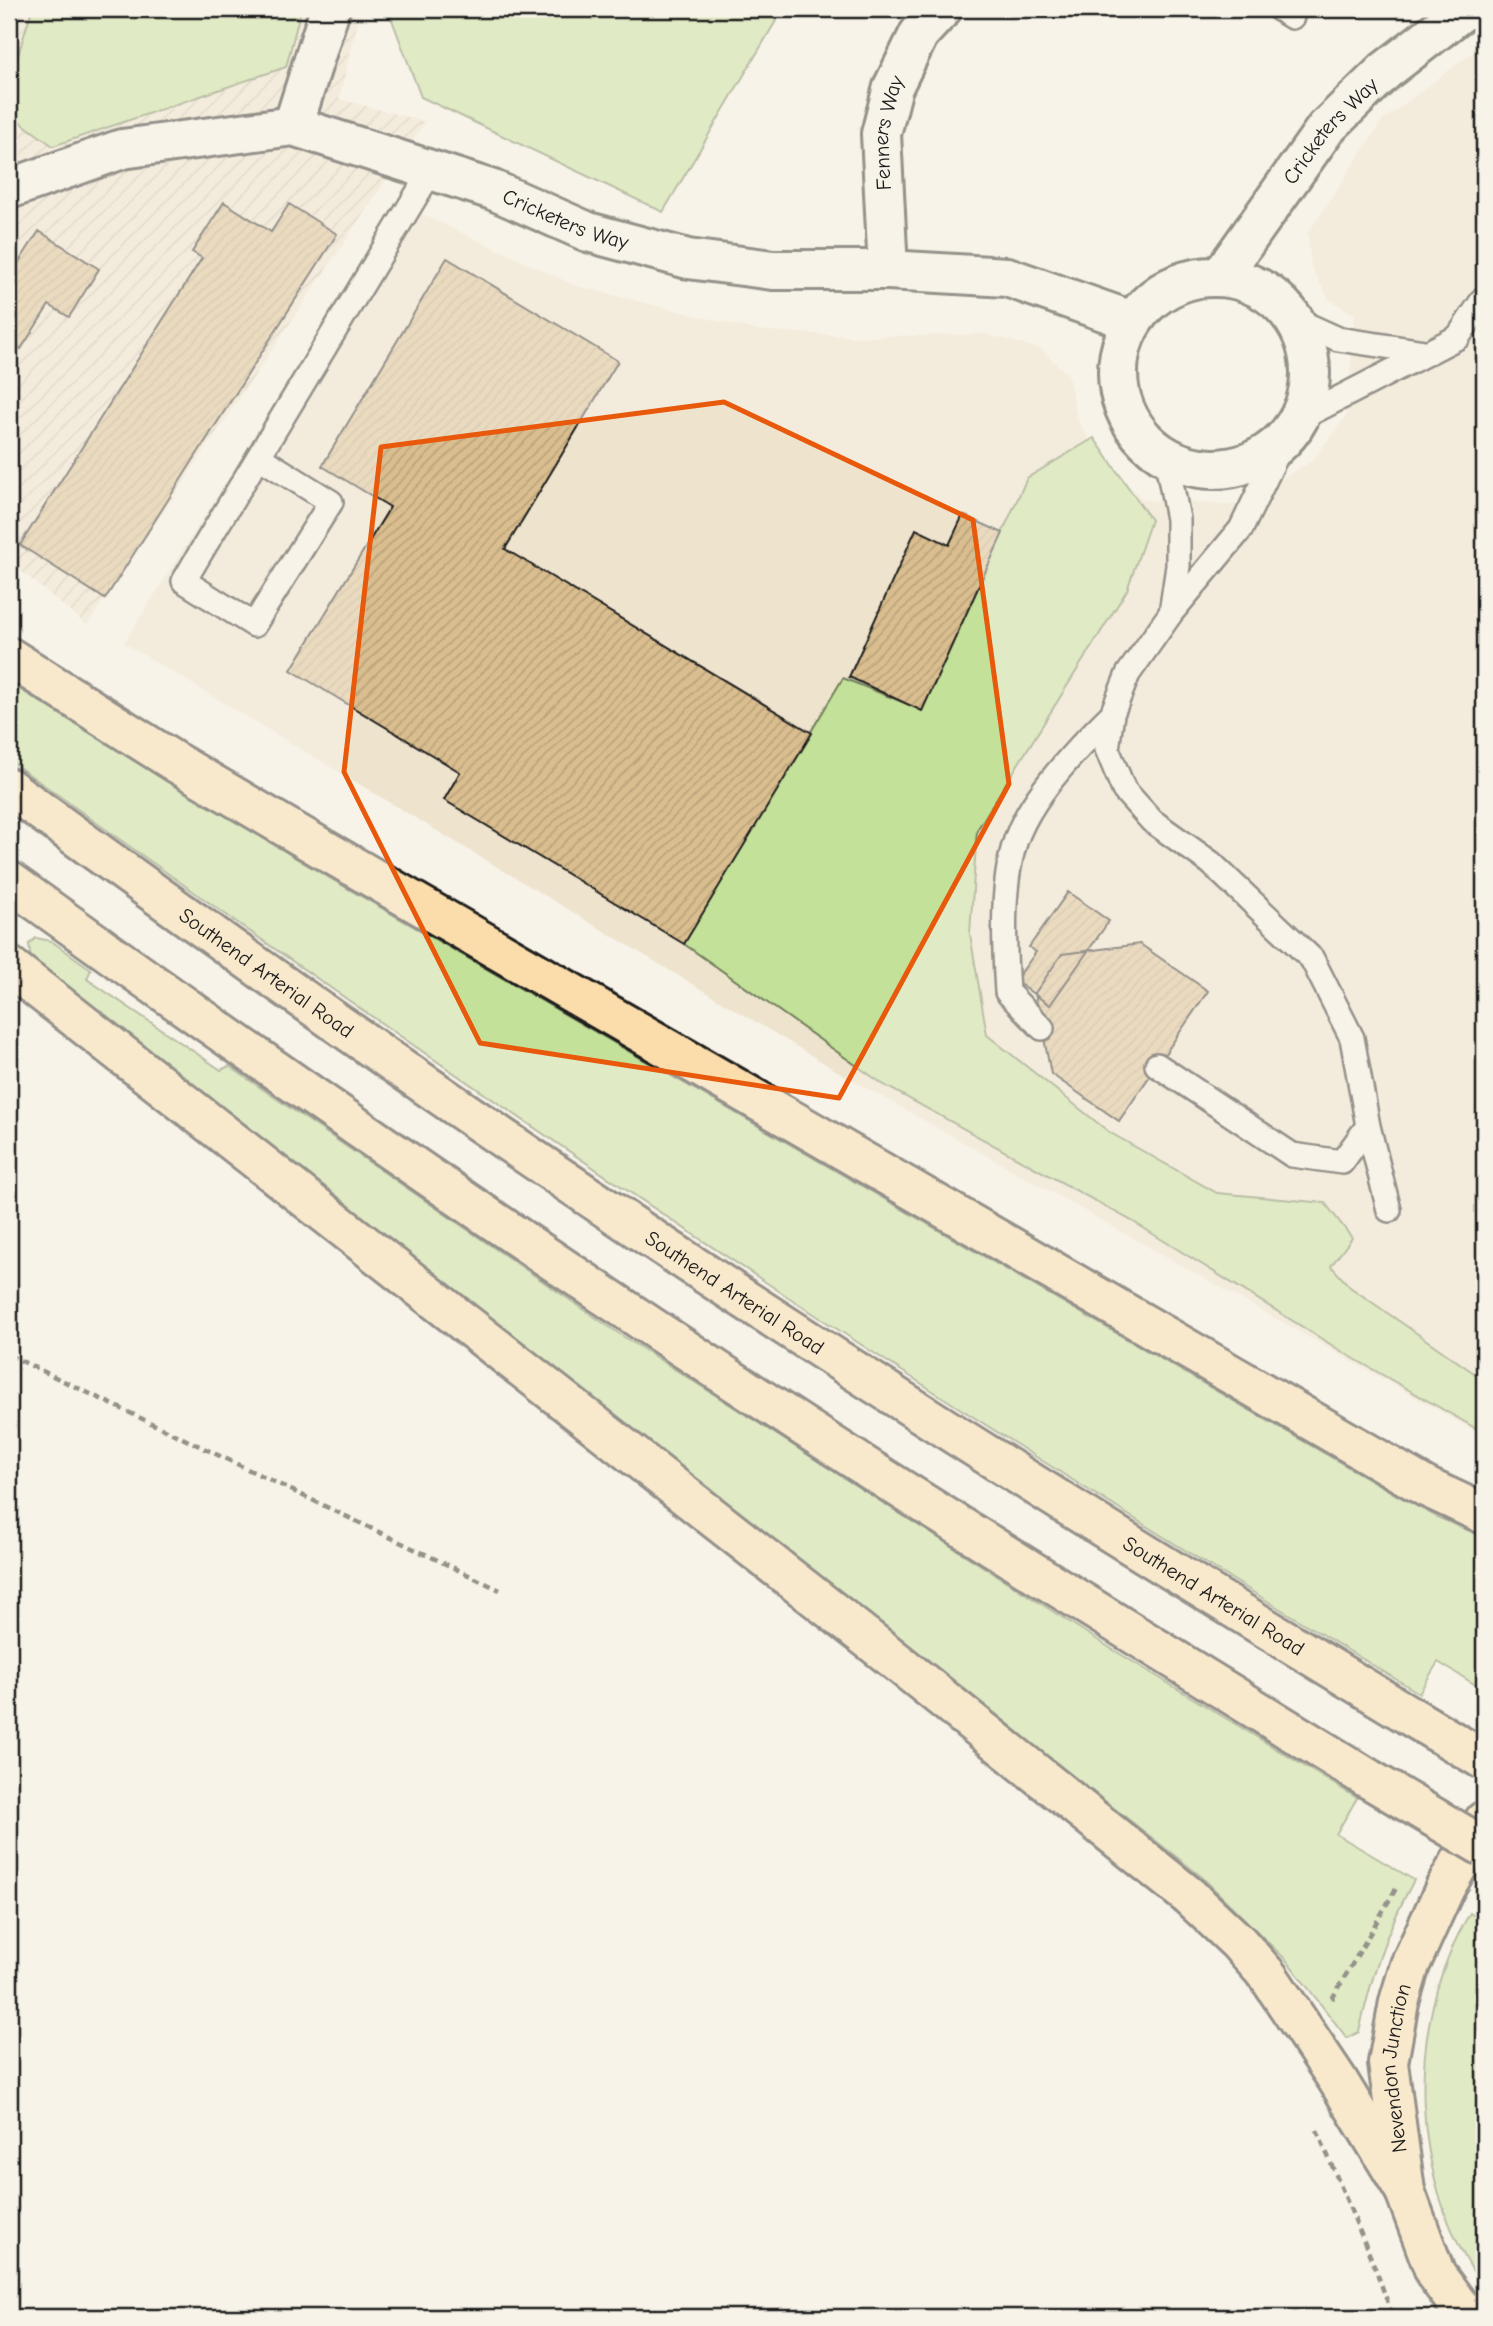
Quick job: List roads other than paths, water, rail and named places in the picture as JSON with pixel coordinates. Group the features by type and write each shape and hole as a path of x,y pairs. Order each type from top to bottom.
{"main road":[{"path":"9,657 175,762 323,849 1426,1488 1484,1514"},
{"name":"Southend Arterial Road","path":"9,788 430,1087 683,1259 1129,1545 1484,1760"},
{"path":"9,881 312,1096 657,1329 919,1500 1368,1779 1484,1847"},
{"path":"9,966 886,1653 1189,1896 1238,1942 1268,1976 1337,2079 1405,2191"},
{"name":"Nevendon Junction","path":"1467,2317 1436,2275 1405,2191 1388,2063 1399,2002 1423,1931 1484,1821"},
{"path":"1436,2275 1438,2317"}],"street":[{"path":"293,127 330,9"},
{"name":"Fenners Way","path":"888,270 881,134 893,87 914,44 942,9"},
{"name":"Cricketers Way","path":"1221,276 1326,128 1385,71 1465,9"},
{"name":"Cricketers Way","path":"9,188 122,149 293,127 493,190 588,232 688,259 773,270 888,270 1007,277 1132,321"},
{"path":"1221,276 1263,289 1296,320 1310,358 1306,406 1291,430 1259,459 1220,470 1166,457 1135,429 1118,390 1118,355 1132,321 1155,296 1179,282 1221,276"}],"lane":[{"path":"259,457 331,502 254,625 184,581 431,171"},
{"path":"1389,1210 1368,1126 1352,1038 1312,959 1211,863 1152,821 1124,790 1107,749 1112,713 1128,674 1171,613 1241,529 1291,430 1426,352 1458,337 1484,298"},
{"path":"1296,320 1338,339 1426,352"},
{"path":"1166,457 1178,519 1178,566 1171,613"},
{"path":"1042,1028 1007,992 1004,945 1010,865 1019,831 1041,797 1077,747 1112,713"},
{"path":"1157,1065 1292,1155 1342,1161 1368,1126"}]}
